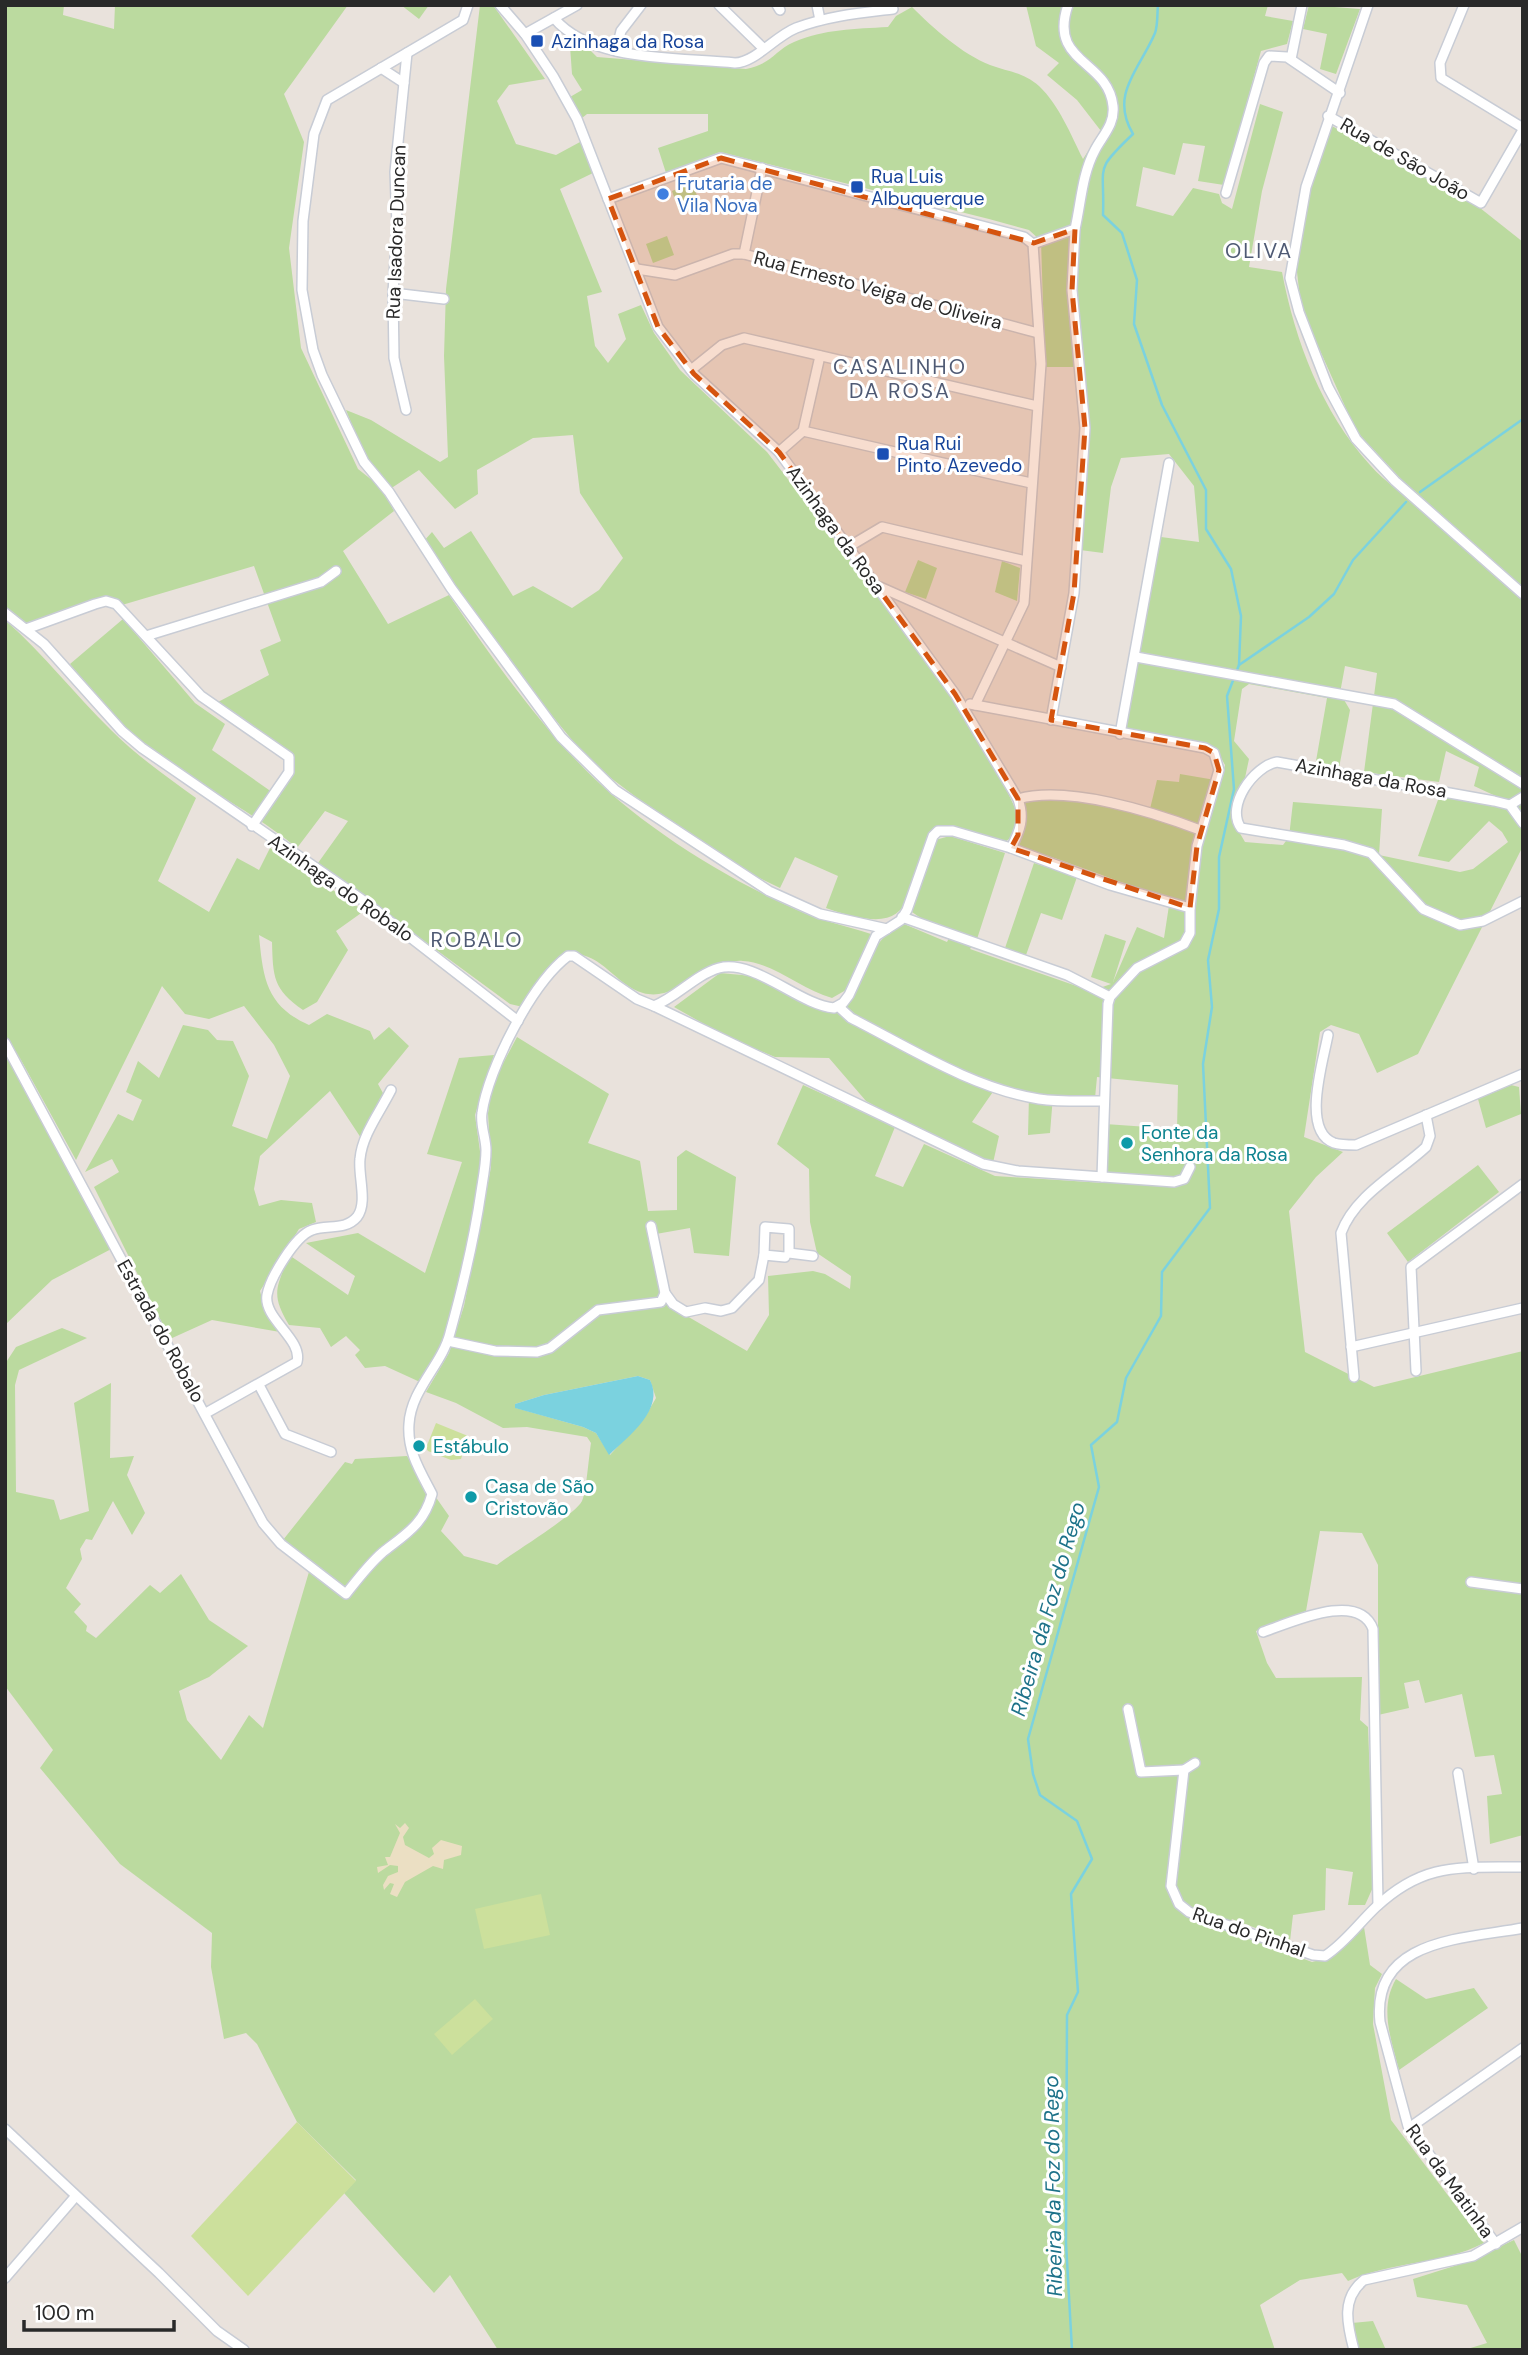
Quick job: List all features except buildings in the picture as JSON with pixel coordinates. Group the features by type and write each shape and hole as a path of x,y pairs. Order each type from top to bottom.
{"street":[{"path":"468,5 463,20 327,100 314,134 303,221 302,290 313,349 330,395 364,462 389,492 451,588 561,737 615,790 769,891 820,914 887,929"},
{"name":"Azinhaga da Rosa","path":"500,5 525,34 553,76 577,120 658,327 691,370 718,398 779,452 961,702 1018,799"},
{"path":"525,34 577,5"},
{"path":"616,51 621,32 641,5"},
{"path":"719,5 763,48"},
{"path":"817,5 820,20"},
{"path":"1051,720 1076,572 1085,428 1072,290 1075,229 1084,181 1094,152 1113,117 1109,90 1105,82 1078,59 1066,43 1063,22 1068,5"},
{"path":"1291,60 1302,5"},
{"path":"1368,5 1306,187 1290,278 1299,313 1328,387 1356,439 1395,481 1523,594"},
{"path":"1464,5 1440,63 1441,78 1523,129"},
{"path":"554,18 581,40 596,47 735,63 752,60 763,48 794,29 820,20 893,9"},
{"name":"Rua Isadora Duncan","path":"406,410 394,358 393,293 397,225 396,172 407,53"},
{"path":"1226,193 1264,63 1277,54 1291,60 1340,93"},
{"path":"381,68 404,83"},
{"name":"Rua de São João","path":"1328,116 1481,203 1523,129"},
{"path":"608,198 721,158 1024,237 1033,244 1041,364 1024,603 975,705"},
{"path":"744,254 762,168"},
{"path":"1033,244 1075,229"},
{"name":"Rua Ernesto Veiga de Oliveira","path":"637,270 675,275 733,254 744,254 1038,333"},
{"path":"393,293 444,299"},
{"path":"691,370 722,345 744,338 1037,406"},
{"path":"779,452 803,431 820,356"},
{"path":"803,431 1031,483"},
{"path":"1120,734 1169,463"},
{"path":"850,546 882,527 1026,561"},
{"path":"146,636 321,582 336,570"},
{"path":"879,586 1061,667"},
{"path":"26,629 95,604 111,601 182,678 210,704 289,757 289,772 253,826"},
{"name":"Azinhaga do Robalo","path":"5,613 44,644 122,731 253,826 361,899 518,1021"},
{"path":"1136,657 1394,704 1523,784"},
{"path":"961,702 1205,748 1214,753 1219,770 1200,830 1192,871 1191,933 1184,944 1137,968 1110,997 1105,1031 1101,1177"},
{"name":"Azinhaga da Rosa","path":"1510,805 1451,791 1278,762 1261,768 1255,775 1242,793 1237,814 1241,828 1344,845 1371,853 1423,909 1460,925 1483,921 1523,901"},
{"path":"1011,848 1022,823 1018,799 1048,795 1098,802 1162,816 1200,830"},
{"path":"1523,797 1510,805 1523,823"},
{"path":"839,1007 849,995 876,936 902,918 933,836 938,831 953,831 1011,848 1110,885 1190,908"},
{"path":"902,918 1067,975 1110,997"},
{"path":"651,1226 664,1293 661,1303 598,1310 550,1348 537,1352 495,1351 448,1341 467,1275 478,1214 486,1150 481,1116 489,1084 518,1021 554,969 568,956 574,956 637,999 983,1164 1018,1171 1174,1182 1184,1179 1190,1167"},
{"path":"654,1006 670,1000 705,974 730,967 823,1006 839,1007 851,1018 974,1079 1043,1100 1104,1101"},
{"path":"1328,1035 1315,1115 1319,1132 1334,1143 1356,1145 1523,1074"},
{"name":"Estrada do Robalo","path":"5,1043 98,1212 164,1344 206,1413 271,1534 346,1594 384,1552 417,1526 430,1503 432,1494 412,1457 409,1422 427,1375 448,1341"},
{"path":"206,1413 292,1367 299,1358 268,1304 267,1293 286,1256 305,1233 314,1228 346,1226 359,1215 362,1199 360,1158 364,1143 391,1090"},
{"path":"1354,1377 1341,1233 1348,1219 1373,1190 1426,1147 1430,1133 1426,1115"},
{"path":"1416,1371 1411,1267 1523,1184"},
{"path":"664,1293 673,1304 686,1312 705,1308 721,1311 732,1308 759,1280 764,1255 765,1227 789,1229 789,1253 813,1256"},
{"path":"764,1255 785,1257"},
{"path":"1351,1347 1523,1308"},
{"path":"259,1385 285,1434 331,1452"},
{"path":"1471,1582 1523,1589"},
{"path":"1263,1632 1337,1610 1350,1611 1369,1620 1373,1629 1378,1905"},
{"path":"1128,1709 1141,1772 1184,1770 1195,1763"},
{"name":"Rua do Pinhal","path":"1184,1770 1171,1886 1178,1905 1189,1912 1313,1955 1325,1956 1378,1905 1423,1874 1443,1869 1523,1867"},
{"path":"1458,1773 1474,1869"},
{"name":"Rua da Matinha","path":"1496,2244 1409,2128 1400,2104 1380,2022 1381,1996 1387,1979 1403,1959 1426,1946 1523,1928"},
{"path":"1409,2128 1523,2048"},
{"path":"5,2129 159,2273 216,2331 244,2350"},
{"path":"5,2278 75,2197"},
{"path":"1354,2350 1347,2315 1348,2302 1355,2287 1364,2280 1473,2256 1523,2227"}],"highlighted area":[{"path":"721,158 1034,243 1075,229 1072,290 1085,428 1074,593 1051,720 1205,748 1214,753 1219,770 1197,846 1190,908 1011,848 1018,835 1018,799 955,694 779,452 694,374 658,327 608,199"}],"green space":[{"path":"5,5 64,5 63,15 114,29 115,5 348,5 284,94 304,142 289,248 301,348 358,469 382,488 394,511 343,551 388,624 449,595 509,680 558,741 599,783 650,825 707,863 766,895 813,916 871,934 846,990 832,998 766,966 743,961 717,966 668,992 643,993 625,984 592,959 570,953 523,1007 510,1004 318,863 348,821 325,811 297,848 142,742 113,715 70,664 123,619 195,703 225,724 212,750 279,797 292,774 292,759 275,741 218,702 269,675 260,650 281,641 254,566 122,605 111,599 25,623 5,608"},
{"path":"401,5 429,5 419,19"},
{"path":"480,5 493,5 545,79 509,85 497,101 516,144 556,155 580,142 593,173 560,189 602,292 587,296 595,346 608,363 626,339 618,314 641,305 654,333 680,370 767,452 944,682 999,774 1017,812 1013,836 1005,842 936,827 928,835 909,897 901,909 890,917 875,919 826,908 838,876 795,857 780,888 747,872 673,825 591,763 508,662 423,542 432,532 444,548 471,531 513,596 533,586 572,608 599,590 623,558 580,493 573,435 533,438 477,470 478,494 455,509 419,470 390,489 362,451 346,410 371,420 440,462 448,457 444,356 446,289"},
{"path":"1026,5 1268,5 1265,16 1293,21 1287,44 1261,51 1224,185 1198,181 1205,146 1183,143 1175,175 1143,167 1136,206 1173,216 1193,188 1219,194 1222,203 1232,209 1260,104 1283,112 1262,191 1249,267 1282,272 1294,324 1324,399 1370,465 1449,529 1523,599 1523,816 1515,805 1474,786 1479,767 1446,751 1439,782 1364,772 1377,673 1345,666 1340,693 1350,710 1339,768 1316,761 1327,698 1249,684 1242,689 1234,741 1249,759 1235,825 1245,842 1283,845 1289,837 1293,802 1382,809 1379,855 1460,872 1473,869 1508,842 1502,832 1489,821 1449,862 1418,856 1439,797 1503,805 1523,827 1523,846 1418,1054 1377,1073 1359,1034 1331,1025 1320,1032 1304,1137 1343,1152 1316,1177 1289,1211 1305,1352 1374,1387 1523,1351 1523,1585 1468,1577 1466,1585 1523,1593 1523,1835 1490,1844 1487,1796 1502,1794 1494,1755 1475,1757 1462,1694 1425,1703 1419,1680 1404,1683 1409,1708 1378,1715 1378,1565 1362,1533 1320,1531 1306,1611 1256,1631 1267,1663 1276,1678 1362,1677 1360,1720 1368,1727 1374,1885 1365,1905 1348,1905 1353,1872 1326,1868 1325,1910 1293,1915 1290,1941 1232,1919 1227,1930 1312,1962 1331,1957 1364,1927 1370,1965 1382,1974 1375,1988 1373,2024 1391,2120 1484,2243 1451,2255 1382,2270 1348,2281 1342,2273 1300,2280 1260,2305 1275,2350 498,2350 450,2275 434,2293 344,2193 356,2180 297,2122 257,2044 246,2033 224,2039 211,1967 212,1933 120,1864 40,1768 53,1750 5,1686 5,1364 16,1347 62,1328 87,1338 19,1370 15,1385 16,1492 54,1500 60,1520 89,1511 74,1403 111,1383 110,1458 134,1456 127,1475 145,1513 132,1535 113,1501 92,1540 86,1539 80,1549 82,1559 66,1588 81,1604 74,1612 87,1626 86,1631 96,1638 150,1585 160,1593 181,1574 209,1620 248,1646 209,1677 179,1691 187,1720 221,1760 249,1715 263,1728 311,1565 283,1540 345,1462 352,1464 355,1459 407,1456 449,1516 441,1531 464,1556 497,1565 556,1524 582,1501 591,1443 587,1437 527,1427 503,1428 456,1403 426,1392 449,1353 464,1306 491,1167 488,1113 492,1084 517,1037 609,1094 588,1143 640,1161 648,1211 677,1210 677,1157 686,1150 736,1177 729,1256 694,1253 690,1228 656,1234 668,1305 747,1351 769,1315 768,1276 813,1271 825,1274 850,1289 851,1276 817,1253 810,1222 809,1169 777,1144 803,1085 895,1127 875,1176 903,1187 924,1144 995,1176 1104,1183 1105,1124 1177,1129 1178,1085 1097,1077 1095,1098 1053,1096 1050,1133 1028,1135 1029,1096 997,1086 972,1122 999,1136 993,1163 968,1156 866,1101 829,1058 775,1057 727,1037 674,1007 720,973 769,980 820,1004 838,1005 852,990 879,943 894,929 904,924 947,942 953,930 928,923 912,912 935,840 950,836 1005,853 977,939 970,949 1091,991 1111,984 1091,977 1105,934 1126,941 1113,982 1137,927 1164,938 1170,899 1019,847 1027,816 1017,792 1149,813 1157,780 1179,782 1180,774 1221,781 1225,765 1216,749 1125,733 1161,537 1199,542 1194,486 1169,454 1121,458 1111,487 1103,553 1080,550 1086,451 1076,367 1045,367 1041,241 1029,230 720,152 666,173 658,148 708,131 708,114 587,114 582,118 570,97 582,90 572,74 570,46 588,48 597,57 746,69 762,64 794,42 817,34 888,27 896,16 912,7 939,32 969,54 990,65 1021,75 1039,86 1059,111 1083,159 1101,131 1077,100 1047,75 1059,63 1036,46","holes":["638,1376 650,1380 656,1398 645,1417 610,1455 596,1433 516,1408 515,1404 544,1395"]},
{"path":"1309,5 1360,9 1336,74 1320,69 1327,34 1303,29"},
{"path":"1330,125 1475,204 1523,242 1523,590 1403,481 1356,431 1301,308 1296,263 1311,188"},
{"path":"692,183 700,203 679,211 672,191"},
{"path":"667,236 674,255 653,263 646,244"},
{"path":"918,560 937,568 926,599 905,592"},
{"path":"1002,561 1020,568 1017,601 995,592"},
{"path":"5,620 121,740 196,798 158,881 209,912 237,858 259,870 270,848 364,911 336,931 348,950 317,1002 303,1010 280,988 274,973 272,942 259,935 262,965 269,989 284,1009 309,1025 327,1014 370,1031 374,1040 389,1027 409,1046 378,1084 384,1095 361,1138 330,1091 260,1156 254,1189 259,1206 281,1200 312,1203 316,1222 299,1229 260,1291 263,1303 280,1332 212,1320 170,1339 94,1187 119,1172 112,1159 85,1172 118,1114 133,1121 142,1100 126,1092 138,1061 159,1078 183,1025 208,1030 217,1040 233,1041 249,1076 232,1126 267,1139 290,1076 274,1045 244,1006 209,1019 185,1014 162,986 76,1160 15,1049 117,1246 52,1280 5,1325"},
{"path":"1034,863 1077,877 1062,920 1041,913 1026,955 1005,948"},
{"path":"494,1055 475,1115 482,1166 464,1272 441,1348 420,1382 385,1366 365,1368 355,1355 360,1350 346,1336 331,1347 320,1328 289,1325 279,1305 277,1290 289,1255 348,1295 355,1276 306,1243 358,1233 425,1273 462,1162 427,1154 459,1058"},
{"path":"1511,1085 1519,1087 1521,1114 1486,1128 1478,1099"},
{"path":"1478,1165 1499,1192 1408,1262 1387,1233"},
{"path":"436,1423 468,1436 461,1459 451,1460 428,1451 426,1448"},
{"path":"541,1894 550,1935 484,1949 475,1909"},
{"path":"1396,1979 1426,1999 1474,1988 1488,2008 1399,2070 1387,2012"},
{"path":"475,1999 493,2019 452,2055 434,2034"},
{"path":"297,2122 356,2181 248,2296 191,2236"},
{"path":"1514,2240 1523,2258 1523,2350 1464,2350 1487,2343 1467,2305 1417,2297 1413,2279 1467,2262"},
{"path":"1373,2321 1386,2350 1356,2350 1352,2323"}],"sand":[{"path":"405,1823 409,1828 403,1837 405,1845 429,1858 434,1854 432,1848 441,1840 462,1846 461,1855 444,1860 443,1869 433,1866 405,1882 397,1897 390,1894 394,1884 390,1883 384,1890 383,1885 388,1876 398,1872 398,1866 390,1865 378,1873 377,1867 388,1865 385,1857 390,1857 400,1833 395,1824 400,1828"}],"water":[{"path":"638,1376 650,1380 653,1401 635,1431 609,1455 596,1433 515,1408 515,1404 544,1395"}],"waterway":[{"path":"1158,5 1155,33 1125,94 1126,120 1133,134 1106,163 1104,170 1103,215 1122,233 1137,280 1134,324 1162,405 1206,490 1206,529 1231,569 1241,616 1239,665"},
{"name":"Ribeira da Foz do Rego","path":"1420,492 1523,419"},
{"name":"Ribeira da Foz do Rego","path":"1072,2350 1066,2243 1067,2015 1078,1992 1071,1894 1092,1859 1077,1821 1040,1795 1033,1774 1028,1739 1099,1487 1091,1445 1117,1422 1126,1378 1161,1316 1162,1272 1210,1208 1203,1064 1212,1007 1208,960 1219,909 1219,857 1234,789 1227,696 1239,665 1309,617 1334,594 1353,560 1406,502"}],"place":[{"name":"Azinhaga da Rosa","path":"537,41"},
{"name":"Rua Luis Albuquerque","path":"857,187"},
{"name":"Frutaria de Vila Nova","path":"663,194"},
{"name":"Rua Rui Pinto Azevedo","path":"883,454"},
{"name":"Fonte da Senhora da Rosa","path":"1127,1143"},
{"name":"Estábulo","path":"419,1446"},
{"name":"Casa de São Cristovão","path":"471,1497"}],"district":[{"name":"OLIVA","path":"1259,251"},
{"name":"CASALINHO DA ROSA","path":"900,379"},
{"name":"ROBALO","path":"477,940"}]}
